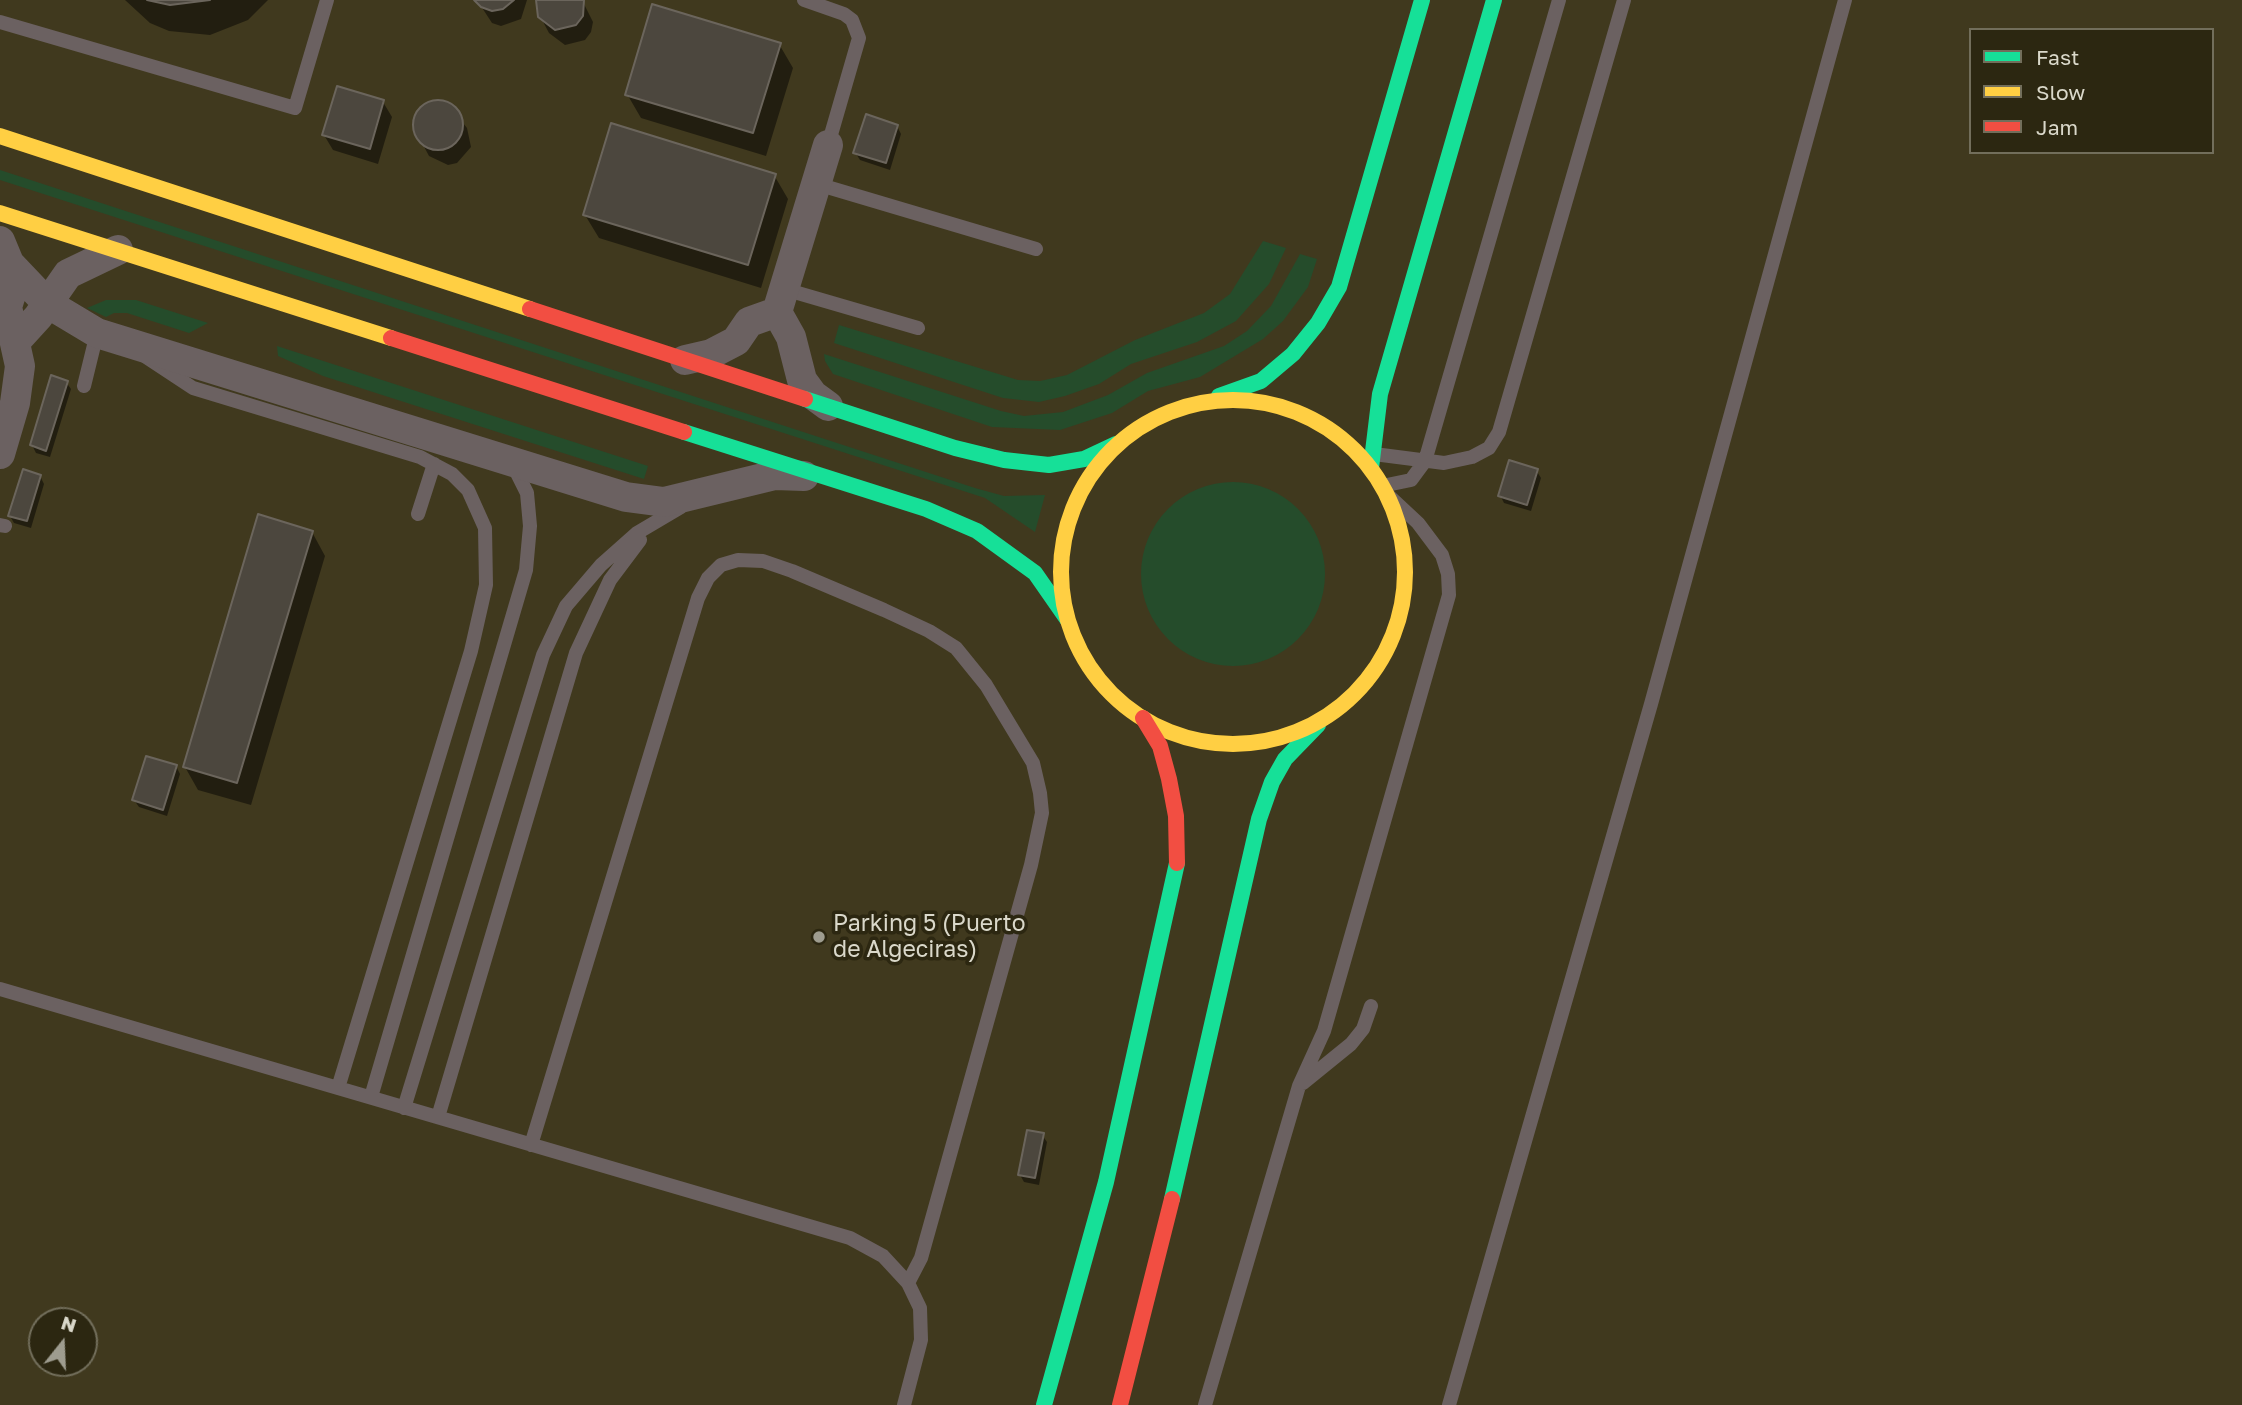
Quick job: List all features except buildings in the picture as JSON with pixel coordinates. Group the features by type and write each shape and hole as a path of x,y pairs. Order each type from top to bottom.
{"main road":[{"path":"0,136 955,448 1004,460 1049,466 1084,459 1116,444 1142,425 1171,412 1261,381 1293,354 1318,323 1339,287 1422,0"},
{"path":"1366,458 1380,394 1494,0"},
{"path":"0,213 926,509 977,531 1035,573 1067,619"},
{"path":"1120,1405 1185,1148 1259,819 1272,782 1284,759 1372,676 1400,619 1406,587 1406,556 1399,525 1385,491 1366,458 1324,425 1296,411 1254,401 1201,403"},
{"path":"1116,444 1095,468 1079,495 1067,524 1061,556 1061,588 1067,619 1079,649 1096,676 1117,699 1143,719 1181,735 1234,744 1296,733 1325,718"},
{"path":"1044,1405 1106,1182 1178,862 1176,816 1169,779 1160,746 1143,719"}],"street":[{"path":"828,145 780,301 802,380 813,395 828,407"},
{"path":"16,340 68,274 118,250"},
{"path":"4,252 47,303 97,334 646,501 664,502 775,475 850,484"},
{"path":"0,454 15,403 20,366 7,307 12,291 4,252"},
{"path":"685,360 711,354 736,341 749,322 780,301"}],"lane":[{"path":"0,22 295,107 327,0"},
{"path":"805,0 844,14 852,20 859,38 828,145"},
{"path":"1205,1405 1300,1086 1324,1031 1449,595 1448,574 1441,555 1418,523 1385,491 1411,480 1425,461 1559,0"},
{"path":"1366,458 1444,463 1472,457 1489,448 1499,432 1624,0"},
{"path":"1449,1405 1651,704 1845,0"},
{"path":"817,184 1036,249"},
{"path":"780,301 918,328"},
{"path":"84,386 97,334"},
{"path":"131,346 193,388 384,444 433,464 452,474 468,490 485,528 485,585 471,651 338,1088"},
{"path":"371,1097 526,570 530,526 527,493 511,461"},
{"path":"418,514 433,464"},
{"path":"404,1108 543,655 566,606 601,565 657,522 710,492"},
{"path":"438,1117 576,653 610,580 657,522"},
{"path":"531,1145 698,598 708,579 722,565 738,560 763,561 884,610 929,631 956,648 986,685 1032,763 1042,813 1031,865 924,1249 908,1283"},
{"path":"0,989 850,1238 883,1256 908,1283 920,1308 921,1340 904,1405"},
{"path":"1300,1086 1351,1044 1363,1029 1371,1006"}],"shaded area":[{"path":"0,0 2242,0 2242,1405 0,1405"}],"green space":[{"path":"0,170 975,488 1004,496 1045,495 1035,532 985,498 0,180"},
{"path":"1263,241 1286,248 1269,284 1236,321 1197,342 1131,364 1099,384 1065,396 1039,402 1003,398 834,343 839,325 1018,380 1040,381 1067,375 1135,340 1204,313 1230,294"},
{"path":"1300,254 1317,259 1308,287 1283,321 1263,339 1200,377 1148,391 1112,413 1060,430 992,427 833,374 825,361 824,354 1024,416 1063,412 1108,395 1147,373 1224,346 1247,331 1271,306"},
{"path":"106,300 136,300 208,323 189,333 127,313 114,313 106,317 87,308"},
{"path":"277,346 648,466 644,479 323,376 278,356"},
{"path":"1233,482 1251,483 1268,489 1284,497 1298,509 1310,523 1318,539 1324,556 1324,592 1318,609 1310,625 1298,639 1284,651 1268,659 1251,665 1233,666 1215,665 1198,659 1182,651 1168,639 1156,625 1148,609 1142,592 1141,574 1142,556 1148,539 1156,523 1168,509 1182,497 1198,489 1215,483"}],"traffic: fast":[{"path":"1219,396 1261,381 1293,354 1318,323 1339,287 1422,0"},
{"path":"1371,468 1380,394 1494,0"},
{"path":"805,399 955,448 1004,460 1049,465 1084,459 1116,444"},
{"path":"684,432 926,509 977,531 1035,573 1067,619"},
{"path":"1172,1199 1259,819 1272,782 1285,759 1318,725"},
{"path":"1044,1405 1106,1182 1177,863"}],"traffic: slow":[{"path":"0,136 530,309"},
{"path":"0,213 391,338"},
{"path":"1233,400 1267,403 1299,413 1329,429 1355,450 1376,476 1392,506 1402,538 1405,572 1402,606 1392,638 1376,668 1355,694 1329,715 1299,731 1267,741 1233,744 1199,741 1167,731 1137,715 1111,694 1090,668 1074,638 1064,606 1061,572 1064,538 1074,506 1090,476 1111,450 1137,429 1167,413 1199,403 1233,400"}],"traffic: jam":[{"path":"530,309 805,399"},
{"path":"391,338 684,432"},
{"path":"1143,718 1160,746 1169,779 1176,816 1177,863"},
{"path":"1120,1405 1172,1199"}],"place":[{"name":"Parking 5 (Puerto de Algeciras)","path":"819,937"}]}
